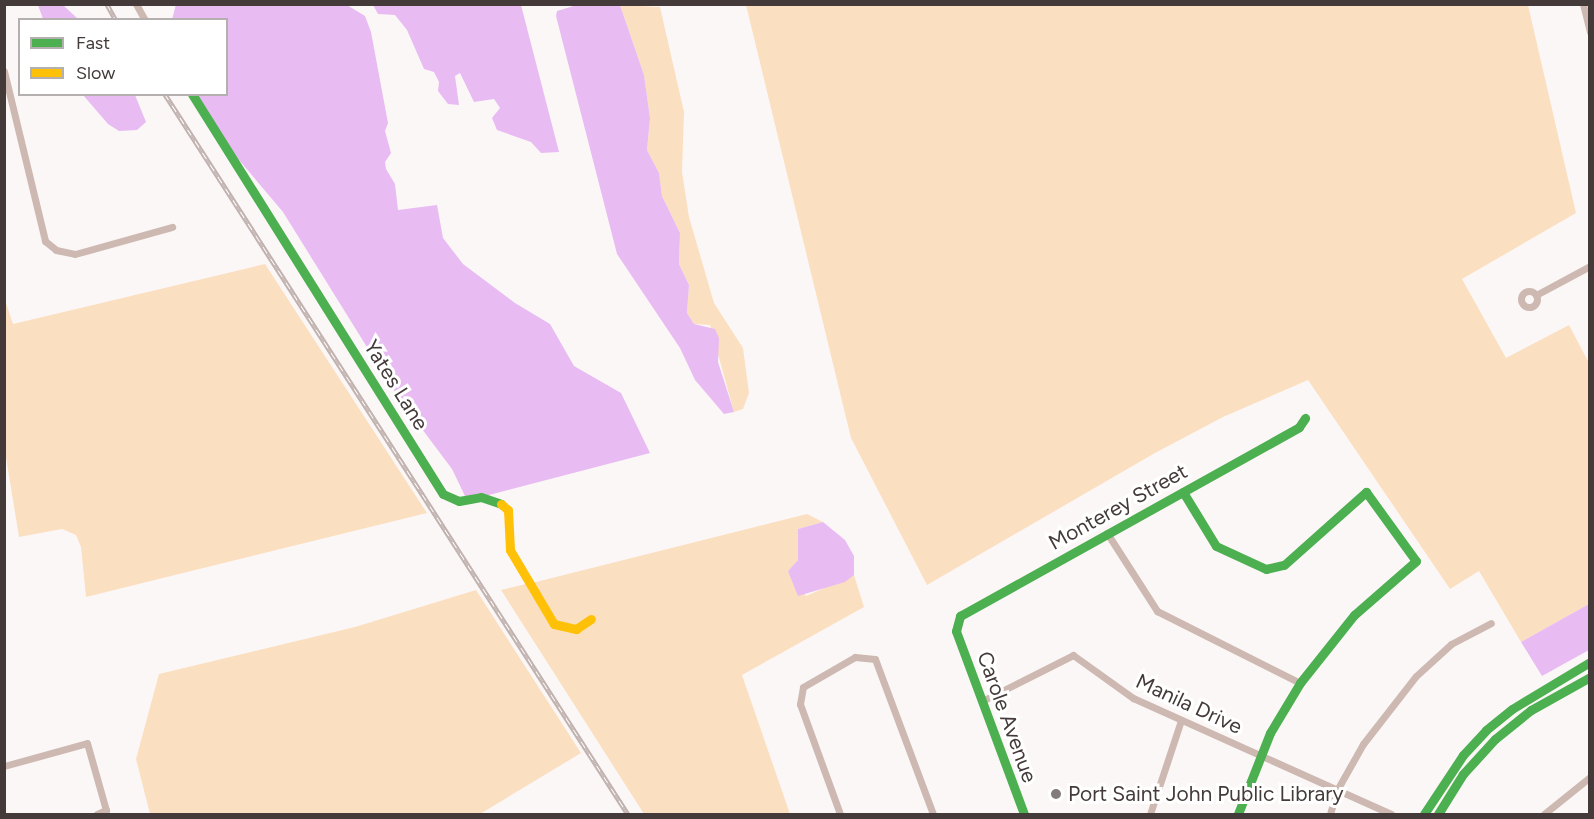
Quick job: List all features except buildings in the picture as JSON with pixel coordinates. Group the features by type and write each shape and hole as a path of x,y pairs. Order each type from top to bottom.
{"street":[{"path":"136,4 144,18"},
{"path":"1582,4 1590,32"},
{"path":"4,70 45,241 56,250 75,254 172,227"},
{"name":"Yates Lane","path":"193,96 444,494 459,501 481,497 500,503 508,510 510,550 554,624 576,629 591,620"},
{"path":"1536,295 1590,266"},
{"name":"Monterey Street","path":"956,632 960,616 1299,427 1305,418"},
{"path":"1183,492 1216,546 1266,569 1284,565 1366,492 1416,561 1354,615 1300,683 1261,756 1238,814"},
{"path":"1107,533 1157,611 1300,683"},
{"path":"1330,814 1337,790 1364,744 1416,675 1452,644 1491,623"},
{"name":"Carole Avenue","path":"956,632 1024,814"},
{"name":"Manila Drive","path":"982,701 1073,655 1133,698 1391,814"},
{"path":"840,814 800,704 803,687 855,657 875,659 933,814"},
{"path":"1424,814 1463,755 1486,730 1512,709 1590,663"},
{"path":"1438,814 1463,774 1495,739 1531,710 1590,677"},
{"path":"1150,814 1181,720"},
{"path":"1486,730 1495,739"},
{"path":"4,766 87,743 106,810 97,814"},
{"path":"1544,814 1590,777"}],"shaded area":[{"path":"176,4 347,5 365,16 371,32 388,123 385,131 391,153 385,162 386,169 395,184 398,210 437,205 443,238 463,264 515,303 550,324 574,366 621,393 650,453 489,495 465,496 452,469 398,397 283,212 234,154 197,96 228,96 228,18 172,18"},
{"path":"38,5 63,5 77,18 43,18"},
{"path":"373,5 521,5 559,152 541,153 531,142 497,130 492,118 500,108 494,99 474,102 460,73 455,76 459,105 448,104 438,91 439,82 434,72 424,69 407,30 395,15 378,14"},
{"path":"577,5 620,5 644,75 650,118 647,150 659,173 662,196 680,233 679,264 689,285 687,313 694,324 715,329 719,338 718,362 734,412 724,414 695,380 680,348 617,254 556,16 557,11"},
{"path":"620,5 660,7 684,112 682,172 689,217 714,303 743,348 749,393 743,409 734,412 710,325 694,324 687,313 689,285 679,264 680,233 662,196 659,173 647,150 650,118 644,75"},
{"path":"746,5 1528,5 1576,213 1462,279 1506,358 1569,325 1589,363 1589,604 1521,642 1479,571 1450,589 1308,380 1223,417 1155,453 927,585 851,438"},
{"path":"84,96 135,96 146,122 137,130 119,131 108,124"},
{"path":"265,264 427,513 86,597 81,547 76,535 62,529 19,537 5,451 5,300 13,324"},
{"path":"807,514 823,522 798,529 798,560 788,571 806,596 854,575 864,607 742,675 790,814 644,814 501,590 526,584 551,626 578,632 596,621 593,615 575,625 555,620 532,583"},
{"path":"823,522 845,540 854,556 854,575 845,582 798,596 788,571 798,560 798,529"},
{"path":"476,590 581,753 480,814 150,814 136,759 159,674 355,627"},
{"path":"1589,604 1589,650 1542,676 1521,642"}],"railway":[{"path":"107,4 115,18"},
{"path":"166,96 628,814"}],"traffic: fast":[{"path":"193,96 443,494 459,501 481,497 501,504"},
{"path":"1024,814 956,631 960,616 1299,427 1305,418"},
{"path":"1183,492 1216,546 1266,569 1284,565 1366,492 1416,561 1354,615 1300,683 1270,733 1238,814"},
{"path":"1424,814 1463,755 1486,730 1512,709 1590,662"},
{"path":"1438,814 1463,774 1495,739 1531,710 1590,677"}],"traffic: slow":[{"path":"501,504 508,510 510,550 554,624 576,629 591,619"}],"place":[{"name":"Port Saint John Public Library","path":"1056,794"}]}
